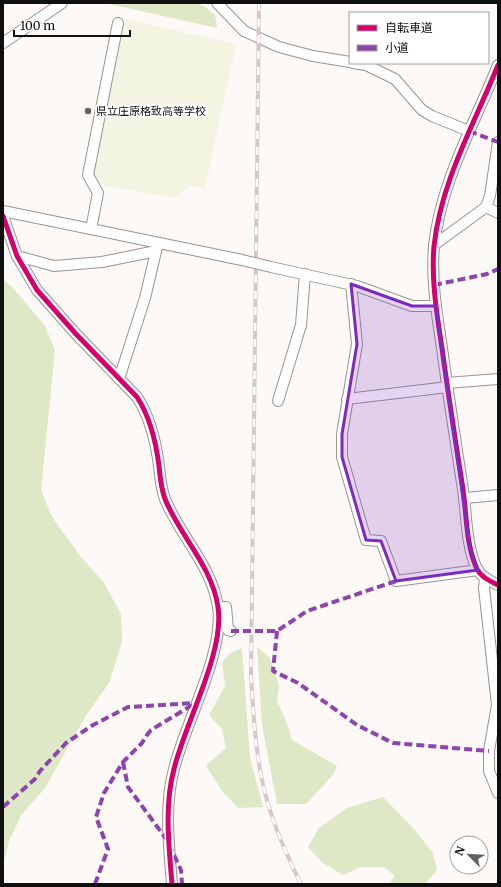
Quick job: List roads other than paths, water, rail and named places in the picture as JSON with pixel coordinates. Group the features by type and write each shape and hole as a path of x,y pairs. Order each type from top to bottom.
{"street":[{"path":"3,43 62,3"},
{"path":"217,3 244,31 279,47 313,56 349,62"},
{"path":"91,229 98,193 88,176 118,23"},
{"path":"360,64 366,65 395,79 422,110 432,116 469,131"},
{"path":"498,65 447,186 434,245 433,268 436,306 465,498 470,548 478,570 486,578 498,585"},
{"path":"434,245 486,207 490,196 498,142"},
{"path":"486,207 498,214"},
{"path":"3,211 91,229 157,247 242,260 351,284 412,306 436,306"},
{"path":"3,216 17,256 37,290 76,334 137,398 145,409 150,423 165,498 178,525 202,563 218,607 218,635 213,654 179,751 168,799 172,884"},
{"path":"17,256 54,266 102,262 157,247"},
{"path":"119,379 145,298 157,247"},
{"path":"278,401 301,325 305,274"},
{"path":"351,284 357,344 342,434 342,457 366,540 381,541 396,582 478,570"},
{"path":"348,399 498,379"},
{"path":"465,498 498,495"},
{"path":"486,578 484,588 497,706 490,751 489,771 498,793"},
{"path":"218,607 226,607 228,630 232,631"}],"railway":[{"path":"259,3 251,675 257,752 265,795 287,855 301,884"}],"place":[{"name":"県立庄原格致高等学校","path":"88,111"}]}
